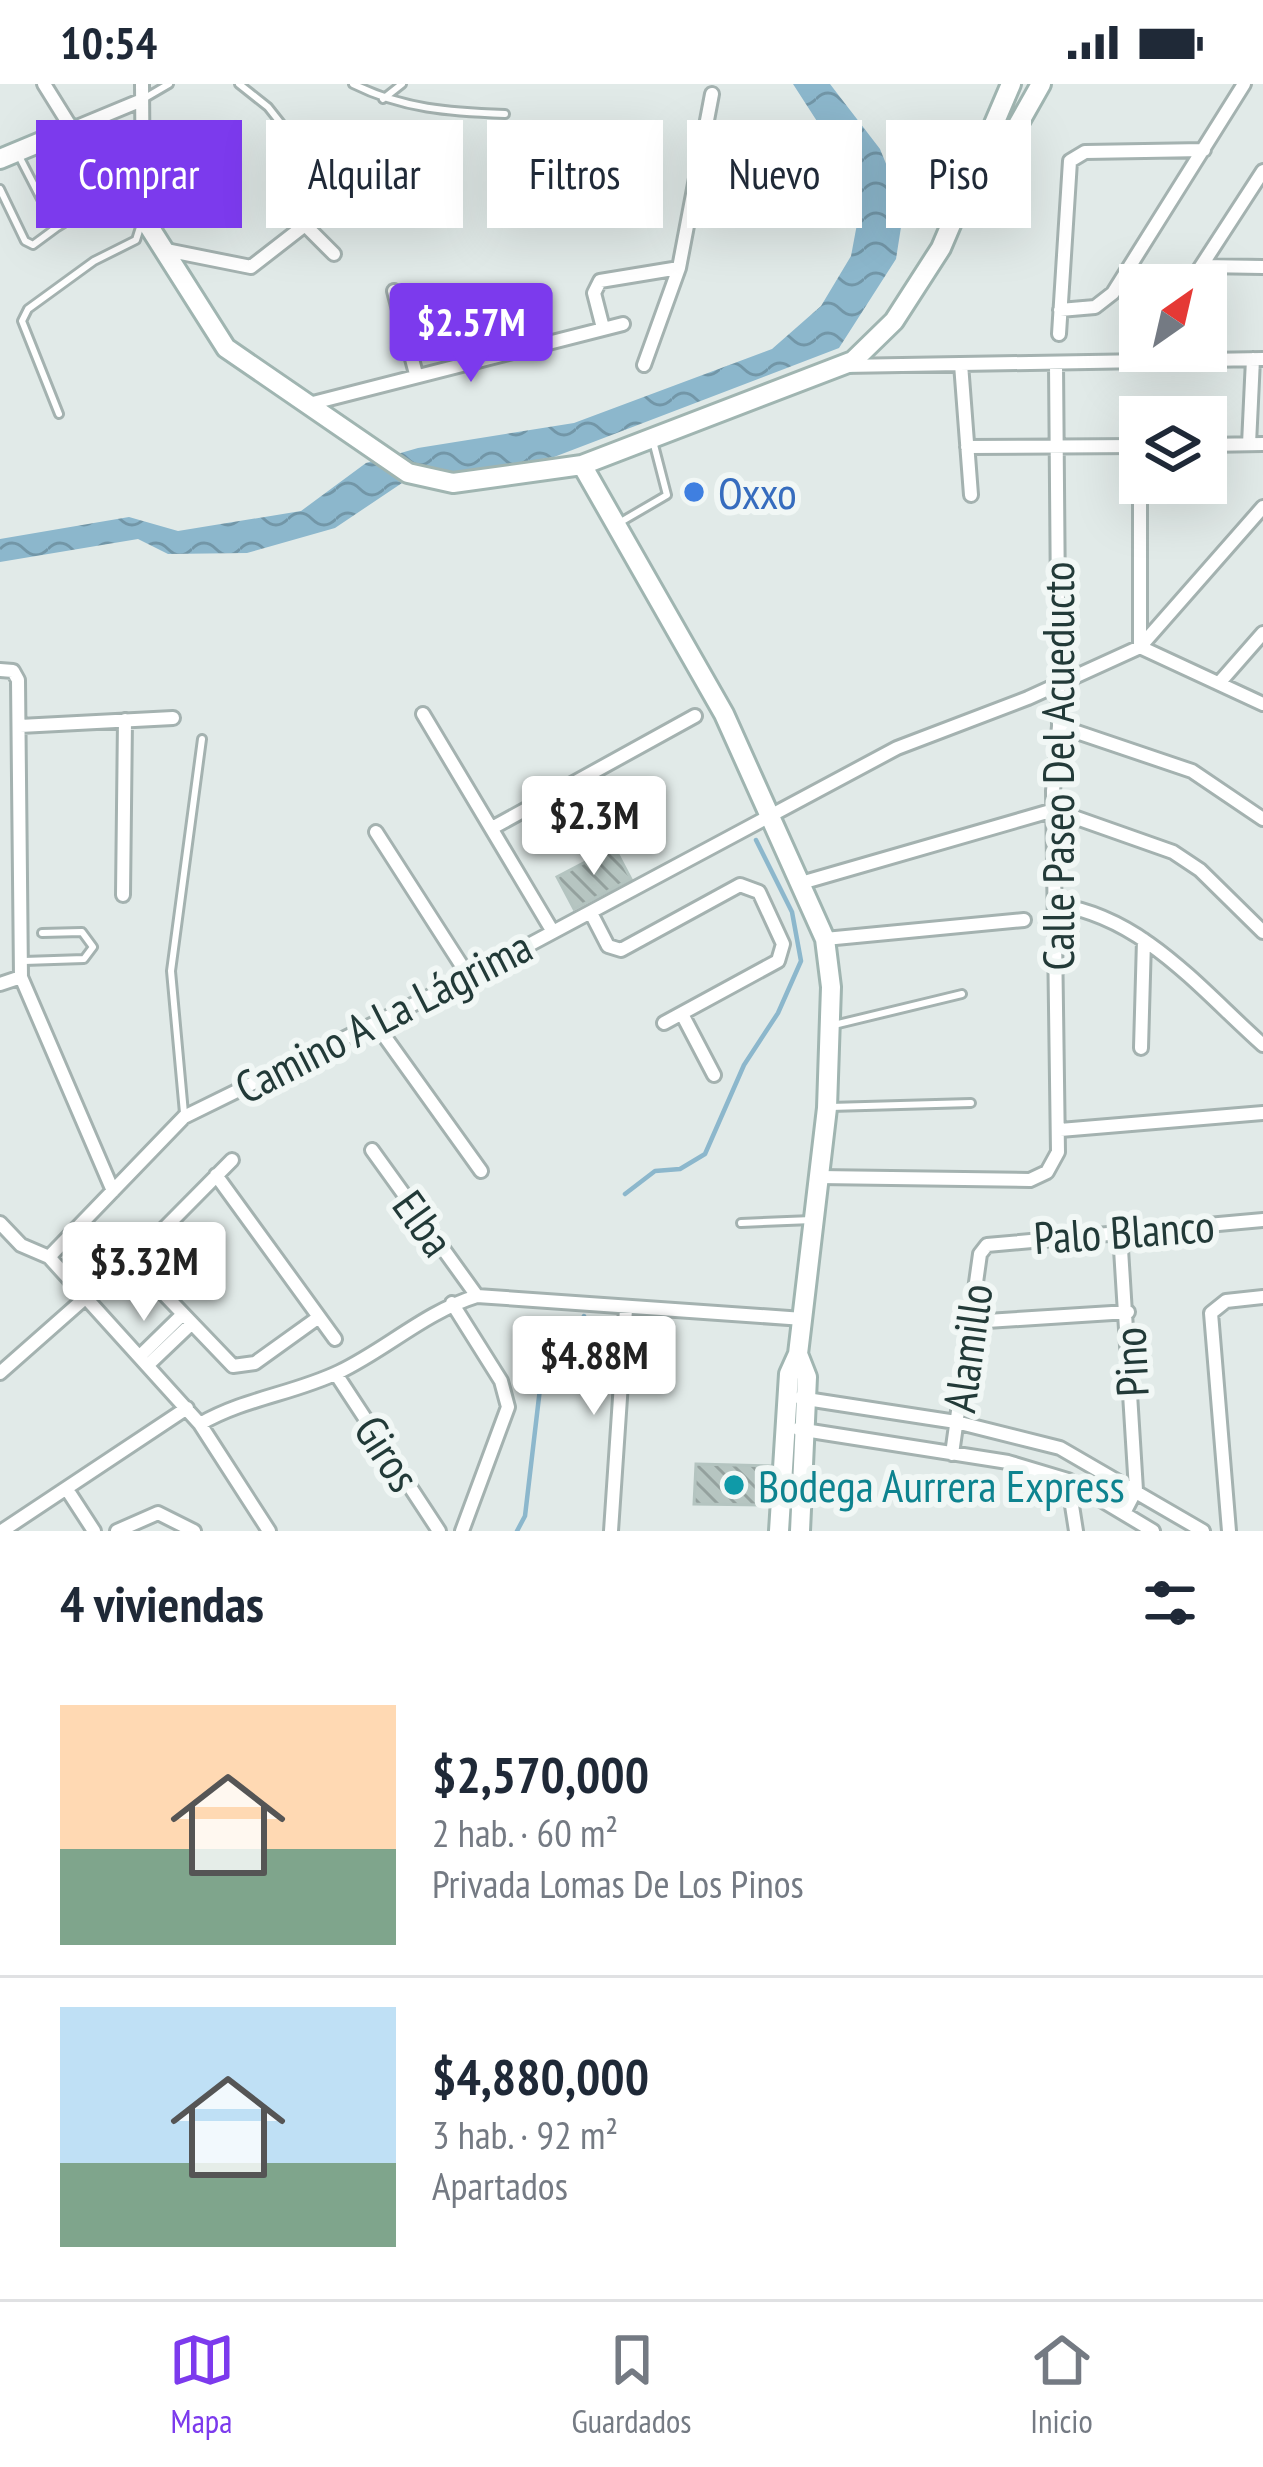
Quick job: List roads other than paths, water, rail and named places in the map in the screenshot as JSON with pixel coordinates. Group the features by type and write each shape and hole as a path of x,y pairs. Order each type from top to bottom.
{"street":[{"path":"44,84 67,120"},
{"path":"142,84 142,120"},
{"path":"994,120 1011,84"},
{"path":"1020,120 1041,84"},
{"path":"1060,310 1095,307 1108,298 1244,84"},
{"path":"644,365 679,268 712,94"},
{"path":"94,120 142,100"},
{"path":"1059,334 1066,171 1076,155 1204,150"},
{"path":"1203,264 1261,179"},
{"path":"161,249 251,267 305,225 334,254"},
{"path":"149,228 226,349 388,461 429,481 471,482 582,465 844,366 1056,364 1119,357"},
{"path":"844,366 894,321 949,228"},
{"path":"1227,266 1263,267"},
{"path":"603,328 594,293 600,281 679,268"},
{"path":"394,291 416,374"},
{"path":"309,404 623,324"},
{"path":"1227,358 1258,359 1256,444"},
{"path":"961,364 971,495"},
{"name":"Calle Paseo Del Acueducto","path":"819,1177 1030,1180 1051,1167 1060,1130 1054,810 1059,726 1053,447 1056,364"},
{"path":"967,447 1119,446"},
{"path":"582,465 724,714 772,812 824,939 830,1025 827,1108 798,1354 808,1377 785,1428 779,1531"},
{"path":"1140,504 1140,647"},
{"path":"1140,647 1263,507"},
{"path":"1220,682 1263,633"},
{"path":"1140,647 1263,704"},
{"name":"Camino A La Lágrima","path":"46,1256 184,1117 469,977 897,748 1140,647"},
{"path":"6,670 20,726 21,977 113,1191"},
{"path":"423,714 553,932"},
{"path":"491,829 695,716"},
{"path":"20,726 172,718"},
{"path":"123,895 125,720"},
{"path":"1059,726 1192,771 1263,818"},
{"path":"801,884 1054,810 1172,851 1220,888 1263,932"},
{"path":"376,832 469,977"},
{"path":"592,913 608,946 620,950 740,885 759,892 784,953 664,1023"},
{"path":"1058,905 1110,916 1263,1045"},
{"path":"824,939 1024,920"},
{"path":"1141,1048 1144,940"},
{"path":"0,984 21,977"},
{"path":"682,1014 714,1075"},
{"path":"375,1023 481,1171"},
{"path":"1060,1130 1263,1113"},
{"name":"Elba","path":"372,1150 477,1296"},
{"path":"133,1260 232,1160"},
{"path":"217,1175 335,1339"},
{"name":"Palo Blanco","path":"987,1245 1263,1220"},
{"path":"0,1222 21,1245 46,1256 145,1359 200,1424 269,1531"},
{"name":"Pino","path":"1120,1234 1136,1490"},
{"name":"Alamillo","path":"952,1454 980,1254 987,1245"},
{"path":"118,1246 226,1361 241,1368 319,1317"},
{"path":"200,1424 235,1404 336,1374 452,1304 477,1296 803,1319"},
{"path":"1228,1531 1210,1325 1219,1304 1263,1297"},
{"path":"0,1373 85,1298"},
{"path":"452,1304 501,1381 508,1407 462,1531"},
{"path":"611,1531 626,1309"},
{"path":"971,1322 1128,1312"},
{"path":"145,1359 187,1319"},
{"name":"Giros","path":"336,1374 439,1531"},
{"path":"797,1398 956,1422 1060,1448 1203,1531"},
{"path":"797,1398 806,1430 800,1531"},
{"path":"2,1531 187,1408"},
{"path":"785,1428 952,1454 1069,1480 1154,1531"},
{"path":"1069,1480 1076,1531"},
{"path":"1124,1514 1136,1490"},
{"path":"68,1491 94,1531"},
{"path":"117,1531 150,1514 166,1514 194,1531"}],"lane":[{"path":"142,100 169,84"},
{"path":"239,84 278,120"},
{"path":"353,84 383,99 425,110 505,114"},
{"path":"383,99 402,84"},
{"path":"0,189 25,241 33,245 56,229 9,156"},
{"path":"58,414 22,321 28,310 94,261 136,240 140,228"},
{"path":"615,524 667,495 653,441"},
{"name":"Camino A La Lágrima","path":"184,1117 171,971 202,739"},
{"path":"21,961 90,955 88,935 42,933"},
{"path":"830,1025 962,994"},
{"path":"827,1108 970,1103"},
{"path":"741,1223 815,1220"}],"water":[{"path":"793,84 830,84 858,120 816,120"},
{"path":"862,126 886,164 886,228 901,228 896,259 839,348 554,457 402,483 335,528 247,553 168,554 138,539 0,562 0,539 129,517 178,531 301,511 366,463 418,448 574,423 772,349 821,306 851,256 856,228 862,228"}],"waterway":[{"path":"625,1194 655,1171 680,1169 705,1154 744,1065 778,1013 801,961 792,912 756,840"},
{"path":"517,1531 525,1516 541,1380 565,1357 584,1316"}],"place":[{"name":"Oxxo","path":"694,492"},
{"name":"Bodega Aurrera Express","path":"734,1485"}]}
